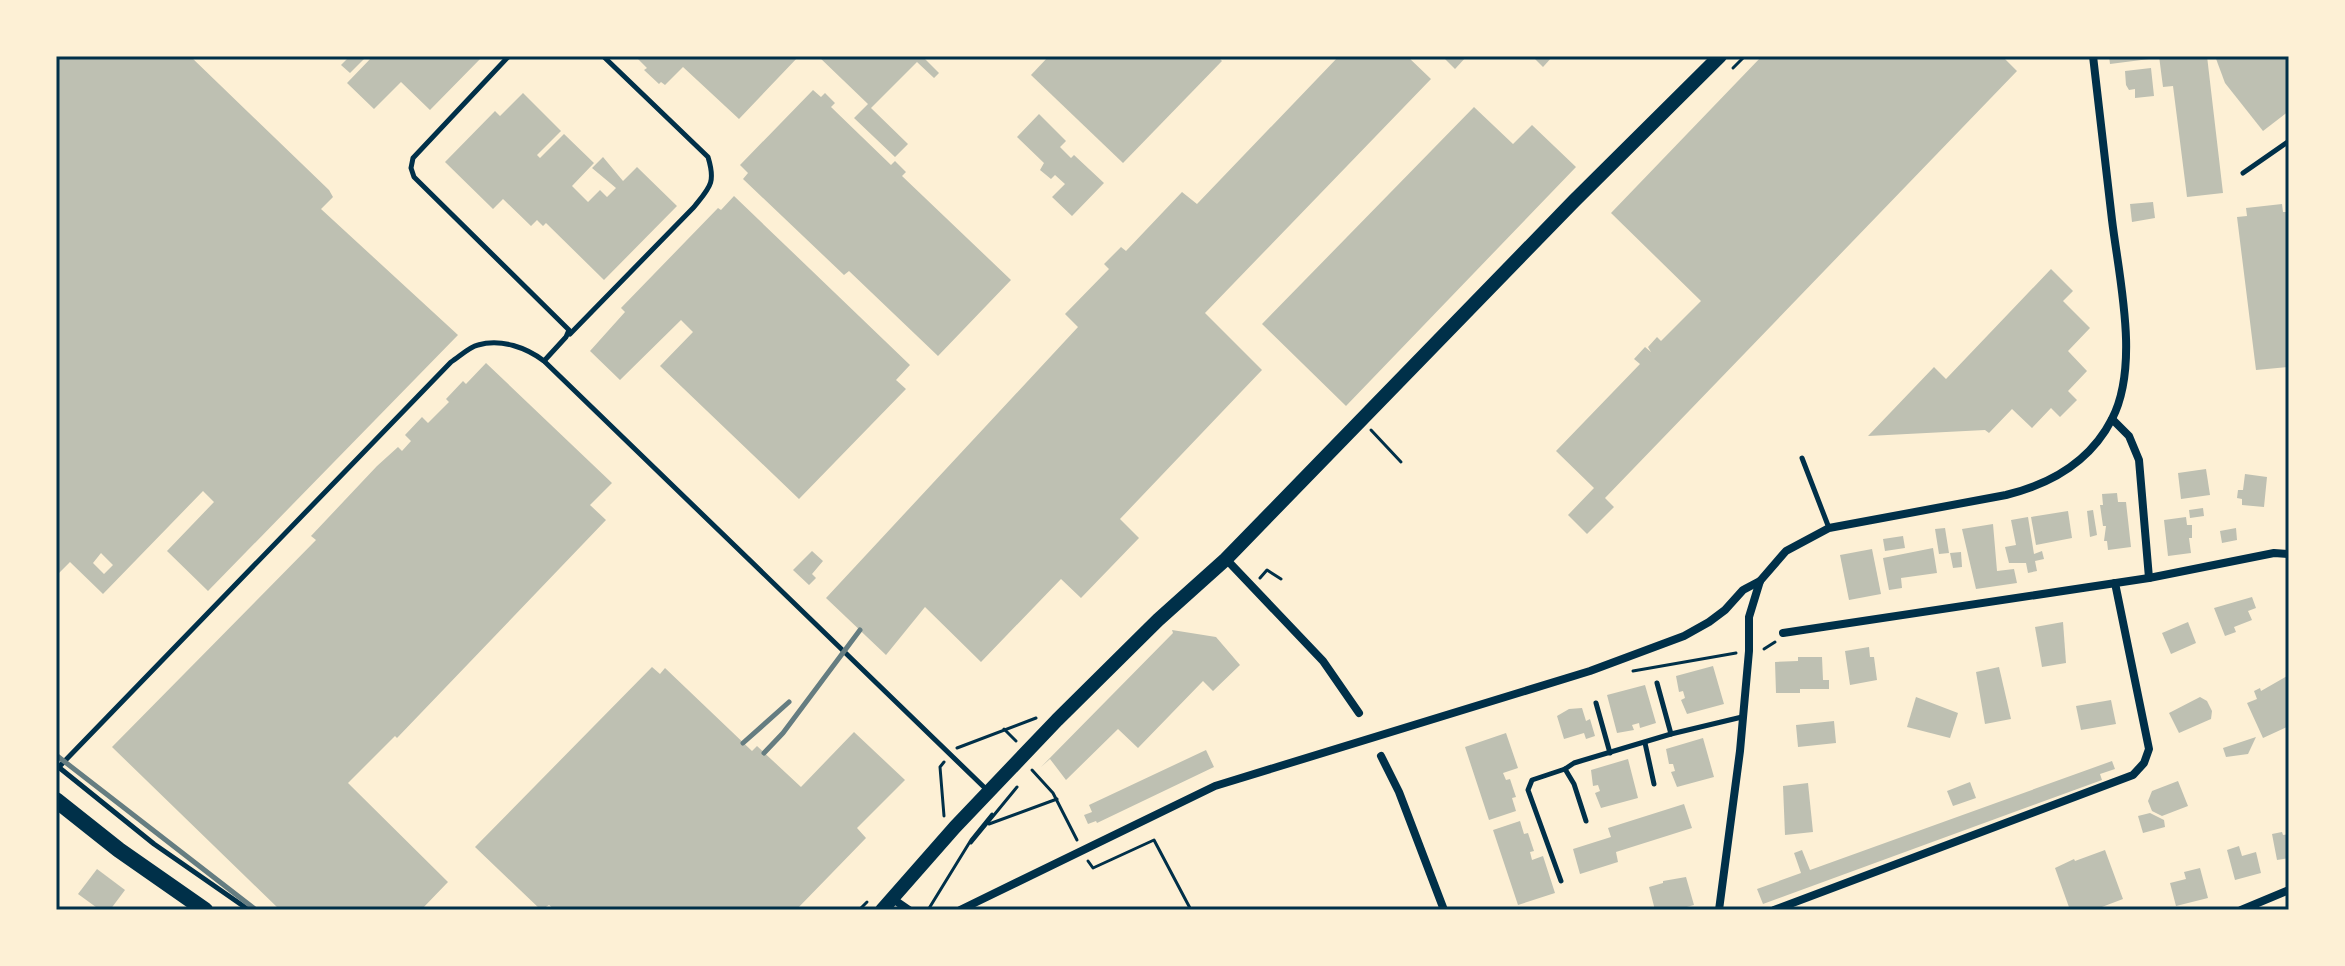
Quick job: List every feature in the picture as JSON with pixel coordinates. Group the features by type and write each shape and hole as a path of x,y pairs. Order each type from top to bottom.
{"main road":[{"path":"56,800 119,850 205,910"}],"street":[{"path":"909,910 888,904 988,792 1158,620 1226,559 1358,420 1720,56"},
{"path":"960,910 1215,786 1590,671 1684,636 1709,622 1743,590 1760,581 1786,551 1829,528 2032,489 2053,480 2079,462 2112,419 2124,381 2125,329 2093,56"},
{"path":"2112,419 2129,436 2139,460 2149,578"},
{"path":"1783,633 2149,578 2274,553 2289,554"},
{"path":"1226,559 1323,661 1359,713"},
{"path":"1719,910 1743,717 1749,617 1760,581"},
{"path":"1774,910 2093,791 2139,770 2149,749 2115,583"},
{"path":"1381,756 1399,792 1444,910"},
{"path":"2241,910 2289,890"}],"lane":[{"path":"509,56 413,158 411,168 414,177 439,204 566,326 569,333 566,337"},
{"path":"544,361 694,207 709,188 714,175 708,157 603,56"},
{"path":"2243,173 2289,141"},
{"path":"249,910 154,844 57,767 451,362 477,345 502,344 529,350 544,361 988,792"},
{"path":"1802,458 1829,528"},
{"path":"1657,683 1671,734"},
{"path":"1596,703 1610,753"},
{"path":"1561,881 1528,790 1532,780 1574,763 1671,734 1743,717"},
{"path":"1645,743 1654,784"},
{"path":"1565,769 1574,784 1586,821"}],"path":[{"path":"1369,429 1401,462"},
{"path":"1260,578 1267,570 1281,579"},
{"path":"1630,671 1736,653"},
{"path":"1036,764 1032,770 1057,799 1093,868 1154,840 1191,910"},
{"path":"970,845 1023,781"},
{"path":"986,825 1057,799"}],"building":[{"path":"56,56 190,56 329,190 333,197 321,209 458,335 208,591 167,551 214,502 203,491 103,594 70,562 56,576","holes":["101,553 113,565 104,574 93,563"]},
{"path":"350,56 367,56 350,73 341,65"},
{"path":"373,56 483,56 430,110 401,82 374,109 347,83"},
{"path":"635,56 799,56 739,119 683,67 665,85 659,84"},
{"path":"818,56 922,56 939,73 934,78 917,62 871,108 908,144 895,157 854,118 868,104"},
{"path":"1049,56 1217,56 1222,61 1123,163 1031,75"},
{"path":"1339,56 1407,56 1431,79 1205,313 1262,370 1120,519 1139,538 1081,598 1061,579 981,662 925,607 886,655 826,598 1078,327 1065,314 1109,269 1104,264 1121,247 1126,251 1182,192 1197,204"},
{"path":"1442,56 1467,56 1455,69"},
{"path":"1532,56 1553,56 1543,67"},
{"path":"1762,56 2002,56 2017,71 1605,498 1614,507 1587,534 1568,515 1594,488 1556,451 1640,364 1634,359 1645,347 1651,352 1648,347 1657,337 1661,341 1701,301 1611,213"},
{"path":"2109,56 2157,56 2157,58 2110,64"},
{"path":"2159,56 2207,56 2223,193 2187,197 2173,86 2163,87"},
{"path":"2215,56 2289,56 2289,111 2263,131 2225,83"},
{"path":"2151,68 2154,96 2135,98 2135,89 2129,90 2126,85 2125,71"},
{"path":"813,90 821,97 825,93 835,103 831,107 891,165 895,161 906,172 902,176 1011,280 938,356 849,271 844,275 743,179 748,173 740,165"},
{"path":"523,93 561,131 537,155 540,158 564,134 594,163 572,186 588,202 600,190 607,197 616,188 592,168 603,157 623,181 637,167 677,206 604,280 546,223 543,226 537,220 531,226 503,199 493,209 445,162 495,111 500,116"},
{"path":"1474,107 1513,144 1532,125 1576,167 1346,406 1262,324"},
{"path":"1039,114 1066,141 1060,147 1071,158 1074,155 1104,183 1072,216 1052,197 1065,184 1055,175 1051,179 1040,170 1044,163 1017,137"},
{"path":"734,196 910,365 896,380 906,389 799,499 660,366 693,332 681,320 620,380 590,351 625,312 621,308 718,208 721,210"},
{"path":"2153,202 2155,218 2132,222 2130,204"},
{"path":"2282,204 2283,212 2288,212 2289,217 2289,367 2256,370 2237,217 2247,216 2246,208"},
{"path":"2051,269 2073,291 2063,301 2090,328 2068,351 2087,371 2068,391 2077,400 2060,417 2051,408 2032,428 2012,409 1989,433 1985,430 1868,436 1934,367 1946,379"},
{"path":"486,363 612,483 590,505 606,520 397,738 395,736 348,783 448,882 421,910 280,910 112,747 316,540 311,536 377,466 398,447 402,451 411,441 405,435 422,417 428,423 449,402 446,399 463,381 466,384"},
{"path":"2206,469 2210,495 2181,499 2178,473"},
{"path":"2245,474 2267,477 2264,507 2242,505 2242,499 2237,498 2238,490 2243,490"},
{"path":"2117,493 2118,502 2126,502 2131,547 2108,550 2100,505 2103,505 2102,494"},
{"path":"2203,508 2204,516 2190,518 2189,510"},
{"path":"2093,510 2097,535 2090,537 2087,511"},
{"path":"2068,511 2072,538 2036,545 2031,517"},
{"path":"2028,517 2034,554 2042,551 2044,559 2035,561 2037,571 2028,573 2026,563 2009,563 2005,547 2016,545 2011,520"},
{"path":"2186,517 2187,525 2192,525 2192,538 2189,538 2191,553 2168,556 2164,520"},
{"path":"1993,524 1997,571 2014,569 2017,583 1976,589 1962,529"},
{"path":"1945,528 1949,553 1939,554 1935,529"},
{"path":"2236,528 2237,540 2222,543 2220,531"},
{"path":"1903,536 1905,548 1885,551 1883,539"},
{"path":"1933,548 1937,573 1901,578 1902,588 1889,590 1883,558"},
{"path":"1872,549 1881,594 1849,600 1840,555"},
{"path":"812,551 823,561 812,574 816,578 809,585 793,570"},
{"path":"1961,552 1962,567 1953,568 1950,553"},
{"path":"2252,597 2256,608 2248,611 2252,620 2234,627 2236,632 2225,636 2214,608"},
{"path":"2063,622 2066,663 2042,667 2035,627"},
{"path":"2188,622 2196,643 2171,654 2162,633"},
{"path":"1172,630 1216,637 1240,665 1213,691 1203,681 1138,748 1118,729 1066,780 1050,759 1041,767 1173,633"},
{"path":"1869,647 1870,657 1874,657 1877,680 1850,685 1845,651"},
{"path":"1798,657 1822,657 1823,680 1829,680 1829,689 1776,693 1775,662 1798,661"},
{"path":"1713,666 1724,704 1687,714 1681,700 1685,698 1683,691 1679,692 1676,676"},
{"path":"652,667 660,674 665,668 752,751 757,746 801,787 854,732 905,780 857,828 866,838 796,910 555,910 549,905 541,910 475,847"},
{"path":"1999,667 2011,719 1985,724 1976,672"},
{"path":"2289,675 2289,726 2263,738 2247,703 2257,699 2254,691 2260,688 2261,691"},
{"path":"1645,685 1656,723 1640,728 1639,723 1632,725 1634,730 1617,733 1607,695"},
{"path":"1916,697 1958,713 1950,738 1907,727"},
{"path":"2200,697 2207,701 2212,711 2211,719 2179,733 2169,713"},
{"path":"2111,700 2116,724 2081,730 2076,706"},
{"path":"1582,708 1586,721 1590,719 1595,736 1586,739 1584,733 1564,739 1557,716 1569,709"},
{"path":"1834,721 1836,743 1798,747 1796,725"},
{"path":"1506,733 1518,768 1503,773 1506,780 1510,779 1516,797 1512,798 1516,811 1489,820 1465,747"},
{"path":"2256,737 2248,754 2226,757 2223,748"},
{"path":"1703,738 1714,777 1677,787 1671,772 1675,771 1673,764 1669,764 1666,749"},
{"path":"1206,750 1214,767 1097,823 1088,824 1084,815 1092,812 1089,805"},
{"path":"1628,759 1638,798 1601,808 1595,793 1600,791 1598,785 1593,786 1591,770"},
{"path":"2112,761 2115,769 2100,774 2102,780 1763,904 1757,889 1801,873 1794,853 1802,850 1810,870"},
{"path":"2178,781 2188,806 2162,816 2152,811 2148,801 2152,791"},
{"path":"1970,782 1976,798 1953,806 1947,791"},
{"path":"1808,783 1813,832 1785,835 1783,786"},
{"path":"1684,804 1692,828 1616,852 1618,862 1580,874 1573,849 1611,837 1608,828"},
{"path":"2150,813 2164,820 2165,827 2143,833 2138,816"},
{"path":"1520,821 1534,851 1530,852 1532,860 1543,856 1555,893 1518,905 1493,830"},
{"path":"2282,832 2283,835 2289,834 2289,858 2277,860 2272,834"},
{"path":"2239,846 2242,856 2256,852 2261,873 2235,880 2227,850"},
{"path":"2105,850 2123,899 2094,910 2070,910 2055,868"},
{"path":"2200,868 2208,898 2176,906 2170,883 2186,879 2184,872"},
{"path":"97,869 125,890 110,910 100,910 78,894"},
{"path":"1686,877 1694,905 1676,910 1655,910 1649,887"}],"railway":[{"path":"764,753 783,733 860,630"},
{"path":"743,743 789,702"},
{"path":"56,755 256,910"}]}
